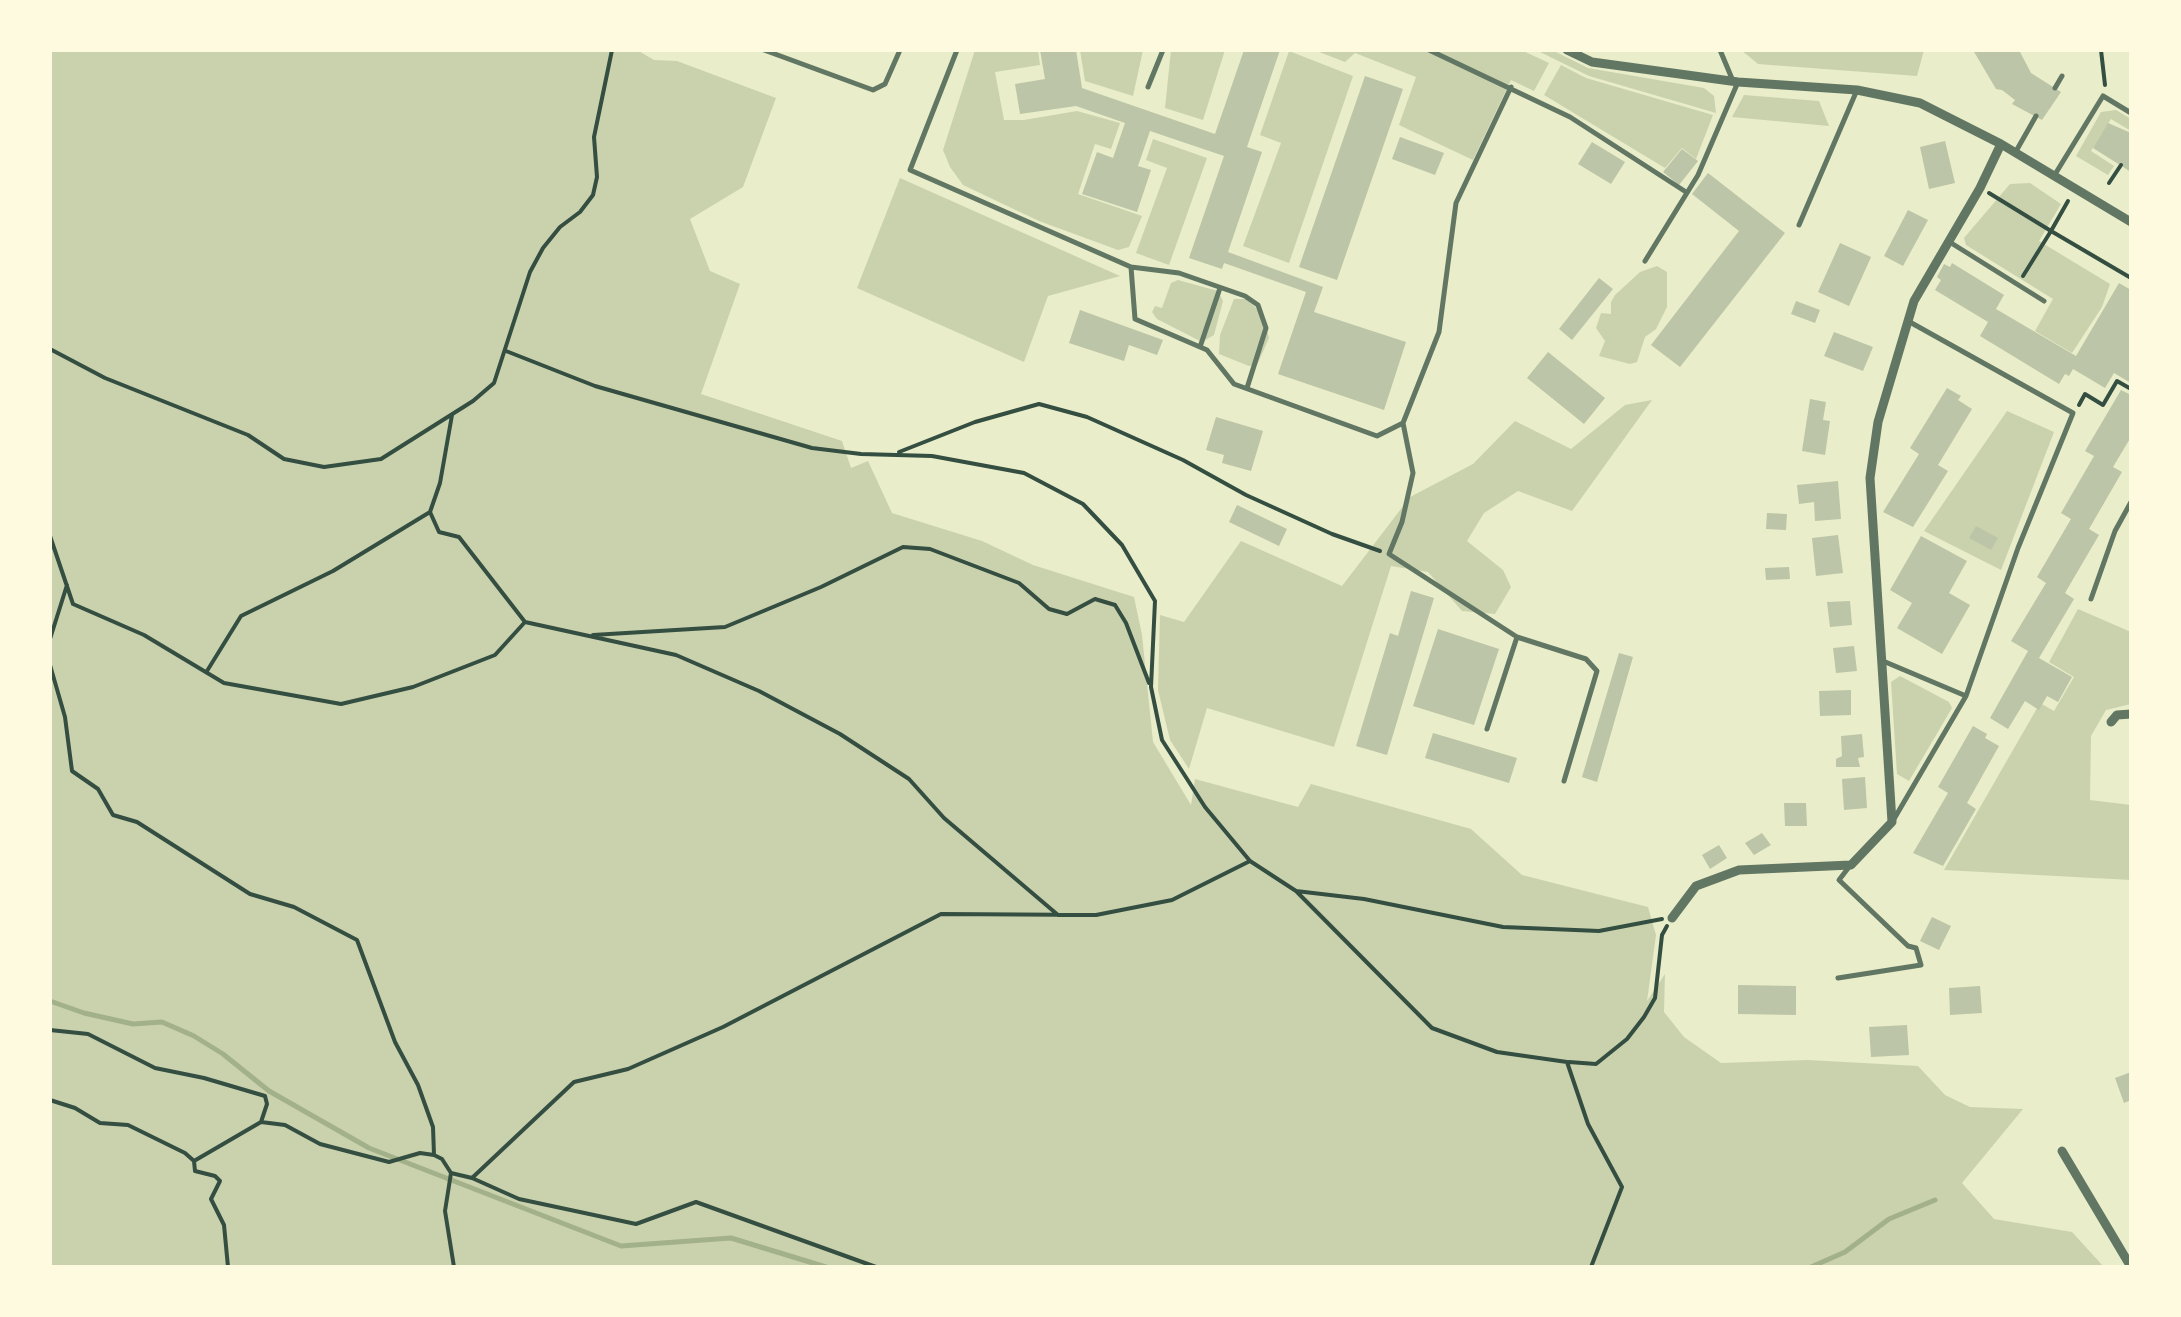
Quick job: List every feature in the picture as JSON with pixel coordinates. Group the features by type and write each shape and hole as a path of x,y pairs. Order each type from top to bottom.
{"street":[{"path":"1567,50 1592,62 1736,81 1857,90 1920,103 2002,144 2131,222"},
{"path":"1672,918 1696,886 1738,870 1851,865 1892,822 1870,478 1878,422 1914,301 2002,144"},
{"path":"2111,722 2118,715 2131,714"},
{"path":"2062,1150 2131,1267"}],"lane":[{"path":"764,50 873,90 885,84 900,50"},
{"path":"957,50 910,170 1131,267 1179,273 1252,300 1265,320 1264,336 1246,388"},
{"path":"1148,88 1163,50"},
{"path":"1430,50 1570,117 1686,192"},
{"path":"1645,261 1698,175 1736,81 1720,50"},
{"path":"2055,88 2062,76"},
{"path":"1511,86 1456,202 1439,332 1403,423 1413,473 1402,522 1389,554 1517,637 1586,659 1597,671 1564,782"},
{"path":"1798,225 1857,90"},
{"path":"2054,176 2103,96 2131,113"},
{"path":"2015,153 2036,116"},
{"path":"1948,241 2044,301"},
{"path":"1131,267 1135,320 1207,350 1234,384 1377,436 1403,423"},
{"path":"1200,347 1220,288"},
{"path":"1892,822 1966,696 2018,548 2074,413 1908,320"},
{"path":"2091,600 2115,531 2131,502"},
{"path":"1486,729 1517,637"},
{"path":"1880,660 1966,696"},
{"path":"1838,978 1921,965 1916,948 1908,946 1838,880 1851,865"}],"path":[{"path":"50,348 105,378 248,435 284,459 324,467 381,459 494,383 530,272 542,248 593,196 597,176 594,138 612,50"},
{"path":"2101,50 2104,85 2118,92"},
{"path":"2110,184 2121,166"},
{"path":"1980,188 2131,278"},
{"path":"2017,284 2068,201"},
{"path":"506,352 595,386 812,448 861,454 897,453 1024,473 1083,504 1122,545 1155,601 1150,687"},
{"path":"2074,413 2085,394 2103,405 2117,381 2131,390"},
{"path":"897,453 974,422 1040,404 1088,417 1183,460 1246,496 1389,554"},
{"path":"206,672 241,616 334,572 430,512 440,483 452,413"},
{"path":"430,512 439,532 459,538 524,622 676,655 760,691 840,734 909,779 944,818 1058,915"},
{"path":"50,536 74,604 144,635 224,683 341,704 413,687 495,655 524,622"},
{"path":"588,635 725,627 903,547 930,549 1019,583 1049,608 1067,614 1095,600 1115,605 1150,687 1162,740 1206,807 1250,861 1296,891 1432,1028 1497,1052 1596,1064 1627,1039 1655,998 1662,934 1672,918"},
{"path":"50,640 67,586"},
{"path":"50,665 65,717 72,771 98,788 113,815 137,822 250,894 294,907 358,940 395,1042 418,1085 433,1127 434,1155"},
{"path":"472,1178 574,1082 628,1069 723,1027 941,914 1096,915 1172,900 1250,861"},
{"path":"1296,891 1364,899 1502,927 1599,931 1672,918"},
{"path":"50,1030 88,1034 156,1068 265,1096 261,1122"},
{"path":"1568,1062 1588,1124 1622,1187 1591,1267"},
{"path":"50,1100 100,1122 128,1125 186,1153 194,1161 195,1171 220,1180 212,1200 224,1225 228,1267"},
{"path":"194,1161 261,1122 285,1125 320,1144 389,1162 420,1153 434,1155 450,1173 445,1211 454,1267"},
{"path":"450,1173 472,1178 519,1199 636,1224 696,1202 876,1267"}],"green space":[{"path":"50,50 637,50 654,60 677,61 776,98 743,187 690,219 710,271 740,284 701,394 842,441 851,468 868,461 892,513 982,541 1033,565 1134,597 1153,742 1191,805 1195,779 1298,807 1311,784 1471,829 1522,875 1648,907 1656,935 1647,1001 1665,974 1664,1012 1684,1037 1721,1063 1808,1060 1918,1066 1945,1095 1970,1107 2023,1109 1962,1183 1994,1219 2072,1232 2104,1267 50,1267"},
{"path":"975,50 1038,50 1040,65 995,72 1004,120 1077,111 1120,123 1111,149 1095,144 1078,194 1142,216 1129,247 1118,250 1039,221 963,185 943,150"},
{"path":"1080,50 1143,50 1133,96 1085,81"},
{"path":"1171,50 1225,50 1203,120 1165,108"},
{"path":"1314,50 1521,50 1549,63 1534,91 1511,80 1473,160 1399,125 1416,77 1355,53 1345,62"},
{"path":"1536,50 1552,50 1588,68 1704,88 1714,96 1716,113 1589,76"},
{"path":"1741,50 1924,50 1917,76 1758,64"},
{"path":"1289,51 1353,76 1289,263 1243,246 1281,143 1260,135"},
{"path":"1561,65 1586,78 1713,115 1696,159 1682,148 1665,168 1544,95"},
{"path":"1744,95 1819,101 1829,126 1732,117"},
{"path":"2116,110 2131,119 2131,131 2111,119 2091,151 2114,166 2108,175 2076,156 2101,112"},
{"path":"1153,139 1207,158 1169,265 1136,253 1167,168 1146,160"},
{"path":"900,178 1120,276 1048,296 1024,362 857,288"},
{"path":"2030,183 2061,204 2039,241 2110,284 2102,307 2072,353 2035,331 2053,299 1966,245 1964,238 2010,184"},
{"path":"1657,266 1667,272 1667,307 1656,329 1645,337 1637,362 1630,364 1599,356 1605,341 1596,328 1601,313 1611,314 1615,295 1640,272"},
{"path":"1178,280 1218,291 1223,301 1214,335 1202,342 1157,319 1152,312 1155,306 1162,308 1171,283"},
{"path":"1234,299 1247,299 1263,315 1269,338 1257,365 1249,366 1219,354 1220,335"},
{"path":"1652,400 1572,511 1518,491 1484,513 1467,541 1503,570 1511,587 1495,614 1462,611 1428,572 1391,566 1334,747 1207,708 1189,769 1170,740 1158,690 1160,615 1184,622 1241,541 1342,586 1410,497 1473,464 1515,421 1571,449 1625,405"},
{"path":"2007,411 2054,432 2001,570 1924,531"},
{"path":"2078,609 2131,632 2131,704 2106,710 2091,736 2090,800 2131,805 2131,880 1944,870 2040,703 2054,711 2074,677 2049,662"},
{"path":"1900,676 1949,702 1952,708 1909,781 1897,774 1891,682"}],"building":[{"path":"1040,50 1076,50 1082,88 1215,134 1244,50 1280,50 1247,147 1262,152 1228,252 1323,287 1314,312 1406,342 1384,410 1278,374 1306,292 1224,263 1222,269 1189,258 1224,156 1150,131 1138,166 1151,170 1137,212 1082,194 1097,152 1113,158 1125,123 1076,106 1020,114 1015,84 1045,79"},
{"path":"1973,50 2019,50 2031,73 2061,92 2042,120 2012,104 2015,100 1996,89"},
{"path":"1365,76 1403,89 1337,280 1299,267"},
{"path":"2108,123 2131,133 2131,172 2093,148"},
{"path":"1400,137 1444,153 1435,175 1392,159"},
{"path":"1945,141 1955,183 1929,189 1920,147"},
{"path":"1592,142 1625,162 1611,184 1578,164"},
{"path":"1682,149 1698,161 1679,185 1663,172"},
{"path":"1708,173 1785,233 1680,367 1651,345 1739,231 1692,194"},
{"path":"1908,210 1928,220 1903,266 1884,256"},
{"path":"1840,243 1871,257 1849,306 1818,292"},
{"path":"1952,263 2004,295 1996,309 2076,356 2119,283 2131,290 2131,383 2114,373 2105,388 2073,369 2059,384 1980,336 1988,322 1935,290 1944,264 1950,267"},
{"path":"1599,278 1613,289 1572,340 1559,329"},
{"path":"1796,301 1820,310 1815,323 1791,314"},
{"path":"1080,310 1163,340 1157,355 1129,345 1124,361 1069,343"},
{"path":"1834,332 1873,347 1863,371 1824,356"},
{"path":"1548,352 1605,398 1584,424 1527,378"},
{"path":"1947,388 1972,409 1938,465 1948,471 1913,527 1883,512 1919,454 1910,448"},
{"path":"2121,390 2131,395 2131,437 2113,467 2122,472 2089,529 2099,535 2065,593 2074,599 2039,658 2072,677 2058,702 2047,696 2039,710 2025,701 2008,729 1990,718 2028,651 2011,641 2046,583 2037,577 2071,519 2061,513 2094,456 2085,451"},
{"path":"1810,399 1826,402 1823,420 1830,421 1825,455 1802,451"},
{"path":"1216,417 1263,431 1251,471 1222,463 1224,455 1206,450"},
{"path":"1838,481 1841,519 1815,521 1814,502 1799,504 1797,485"},
{"path":"1237,505 1287,529 1279,546 1229,522"},
{"path":"1767,513 1787,514 1786,530 1766,529"},
{"path":"1976,526 1998,538 1991,550 1969,538"},
{"path":"1838,535 1843,573 1816,576 1812,538"},
{"path":"1921,536 1967,561 1949,593 1970,605 1942,654 1897,628 1912,603 1890,590"},
{"path":"1789,567 1790,579 1766,580 1765,568"},
{"path":"1411,591 1434,598 1387,755 1356,746 1390,633 1398,636"},
{"path":"1850,601 1852,625 1830,627 1827,602"},
{"path":"1438,629 1499,649 1474,725 1413,706"},
{"path":"1854,646 1857,671 1836,673 1833,648"},
{"path":"1619,653 1633,657 1597,782 1582,777"},
{"path":"1851,690 1851,715 1820,716 1819,691"},
{"path":"1973,726 1999,746 1967,803 1976,809 1943,866 1913,853 1948,793 1938,787"},
{"path":"1433,733 1517,758 1509,783 1425,758"},
{"path":"1862,734 1864,757 1858,758 1860,767 1836,767 1836,759 1842,756 1841,736"},
{"path":"1865,777 1867,808 1844,810 1842,779"},
{"path":"1784,803 1806,803 1807,826 1785,826"},
{"path":"1762,833 1771,845 1754,855 1745,843"},
{"path":"1719,845 1727,858 1710,869 1702,855"},
{"path":"1932,917 1951,926 1939,950 1920,941"},
{"path":"1738,985 1796,986 1796,1015 1738,1014"},
{"path":"1980,986 1982,1013 1950,1015 1949,988"},
{"path":"1907,1025 1909,1055 1871,1057 1869,1027"},
{"path":"2131,1072 2131,1100 2124,1103 2115,1078"}],"waterway":[{"path":"50,1001 133,1024 162,1022 194,1036 269,1091 369,1148 621,1246 731,1238 826,1267"},
{"path":"1811,1267 1845,1252 1889,1219 1935,1200"}]}
